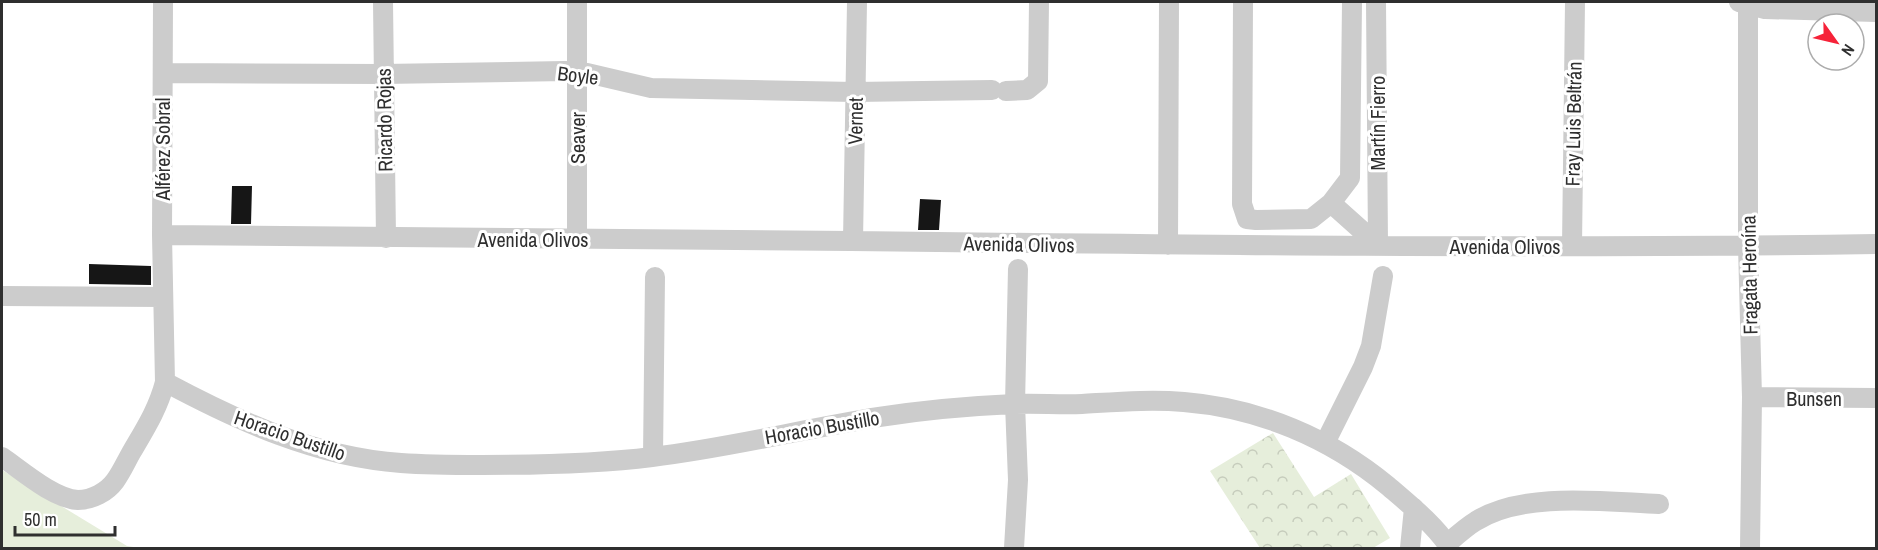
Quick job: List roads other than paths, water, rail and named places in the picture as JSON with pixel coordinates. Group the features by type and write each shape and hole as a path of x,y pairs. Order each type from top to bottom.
{"street":[{"name":"Alférez Sobral","path":"2,457 50,490 65,497 78,500 90,498 102,493 114,482 160,404 165,382 162,235 163,2"},
{"name":"Ricardo Rojas","path":"383,2 386,238"},
{"name":"Seaver","path":"578,2 578,239"},
{"name":"Vernet","path":"853,241 857,2"},
{"name":"Boyle","path":"163,73 577,72 651,88 855,92 1027,90 1038,81 1039,2"},
{"path":"1169,2 1175,70 1174,244"},
{"path":"1175,70 1183,2"},
{"path":"1243,2 1242,204 1247,219 1256,220 1311,219 1331,203 1346,185 1351,172 1352,2"},
{"name":"Martín Fierro","path":"1376,2 1378,245"},
{"name":"Fray Luis Beltrán","path":"1572,246 1575,2"},
{"path":"1745,2 1765,9 1876,12"},
{"name":"Fragata Heroína","path":"1745,2 1752,397 1750,549"},
{"path":"1331,203 1378,245"},
{"name":"Avenida Olivos","path":"162,235 1174,244 1748,246 1876,244"},
{"path":"1014,549 1017,480 1018,269"},
{"path":"1325,443 1371,346 1378,318 1383,276"},
{"path":"653,457 655,277"},
{"path":"2,296 163,297"},
{"name":"Horacio Bustillo","path":"165,382 258,428 313,447 361,458 401,463 525,465 592,463 653,457 880,417 937,410 1016,404 1185,402 1249,413 1287,426 1325,443 1373,474 1414,508 1448,546"},
{"name":"Bunsen","path":"1752,397 1876,398"},
{"path":"1448,546 1477,520 1493,513 1530,504 1562,500 1659,504"},
{"path":"1410,549 1414,508"}]}
